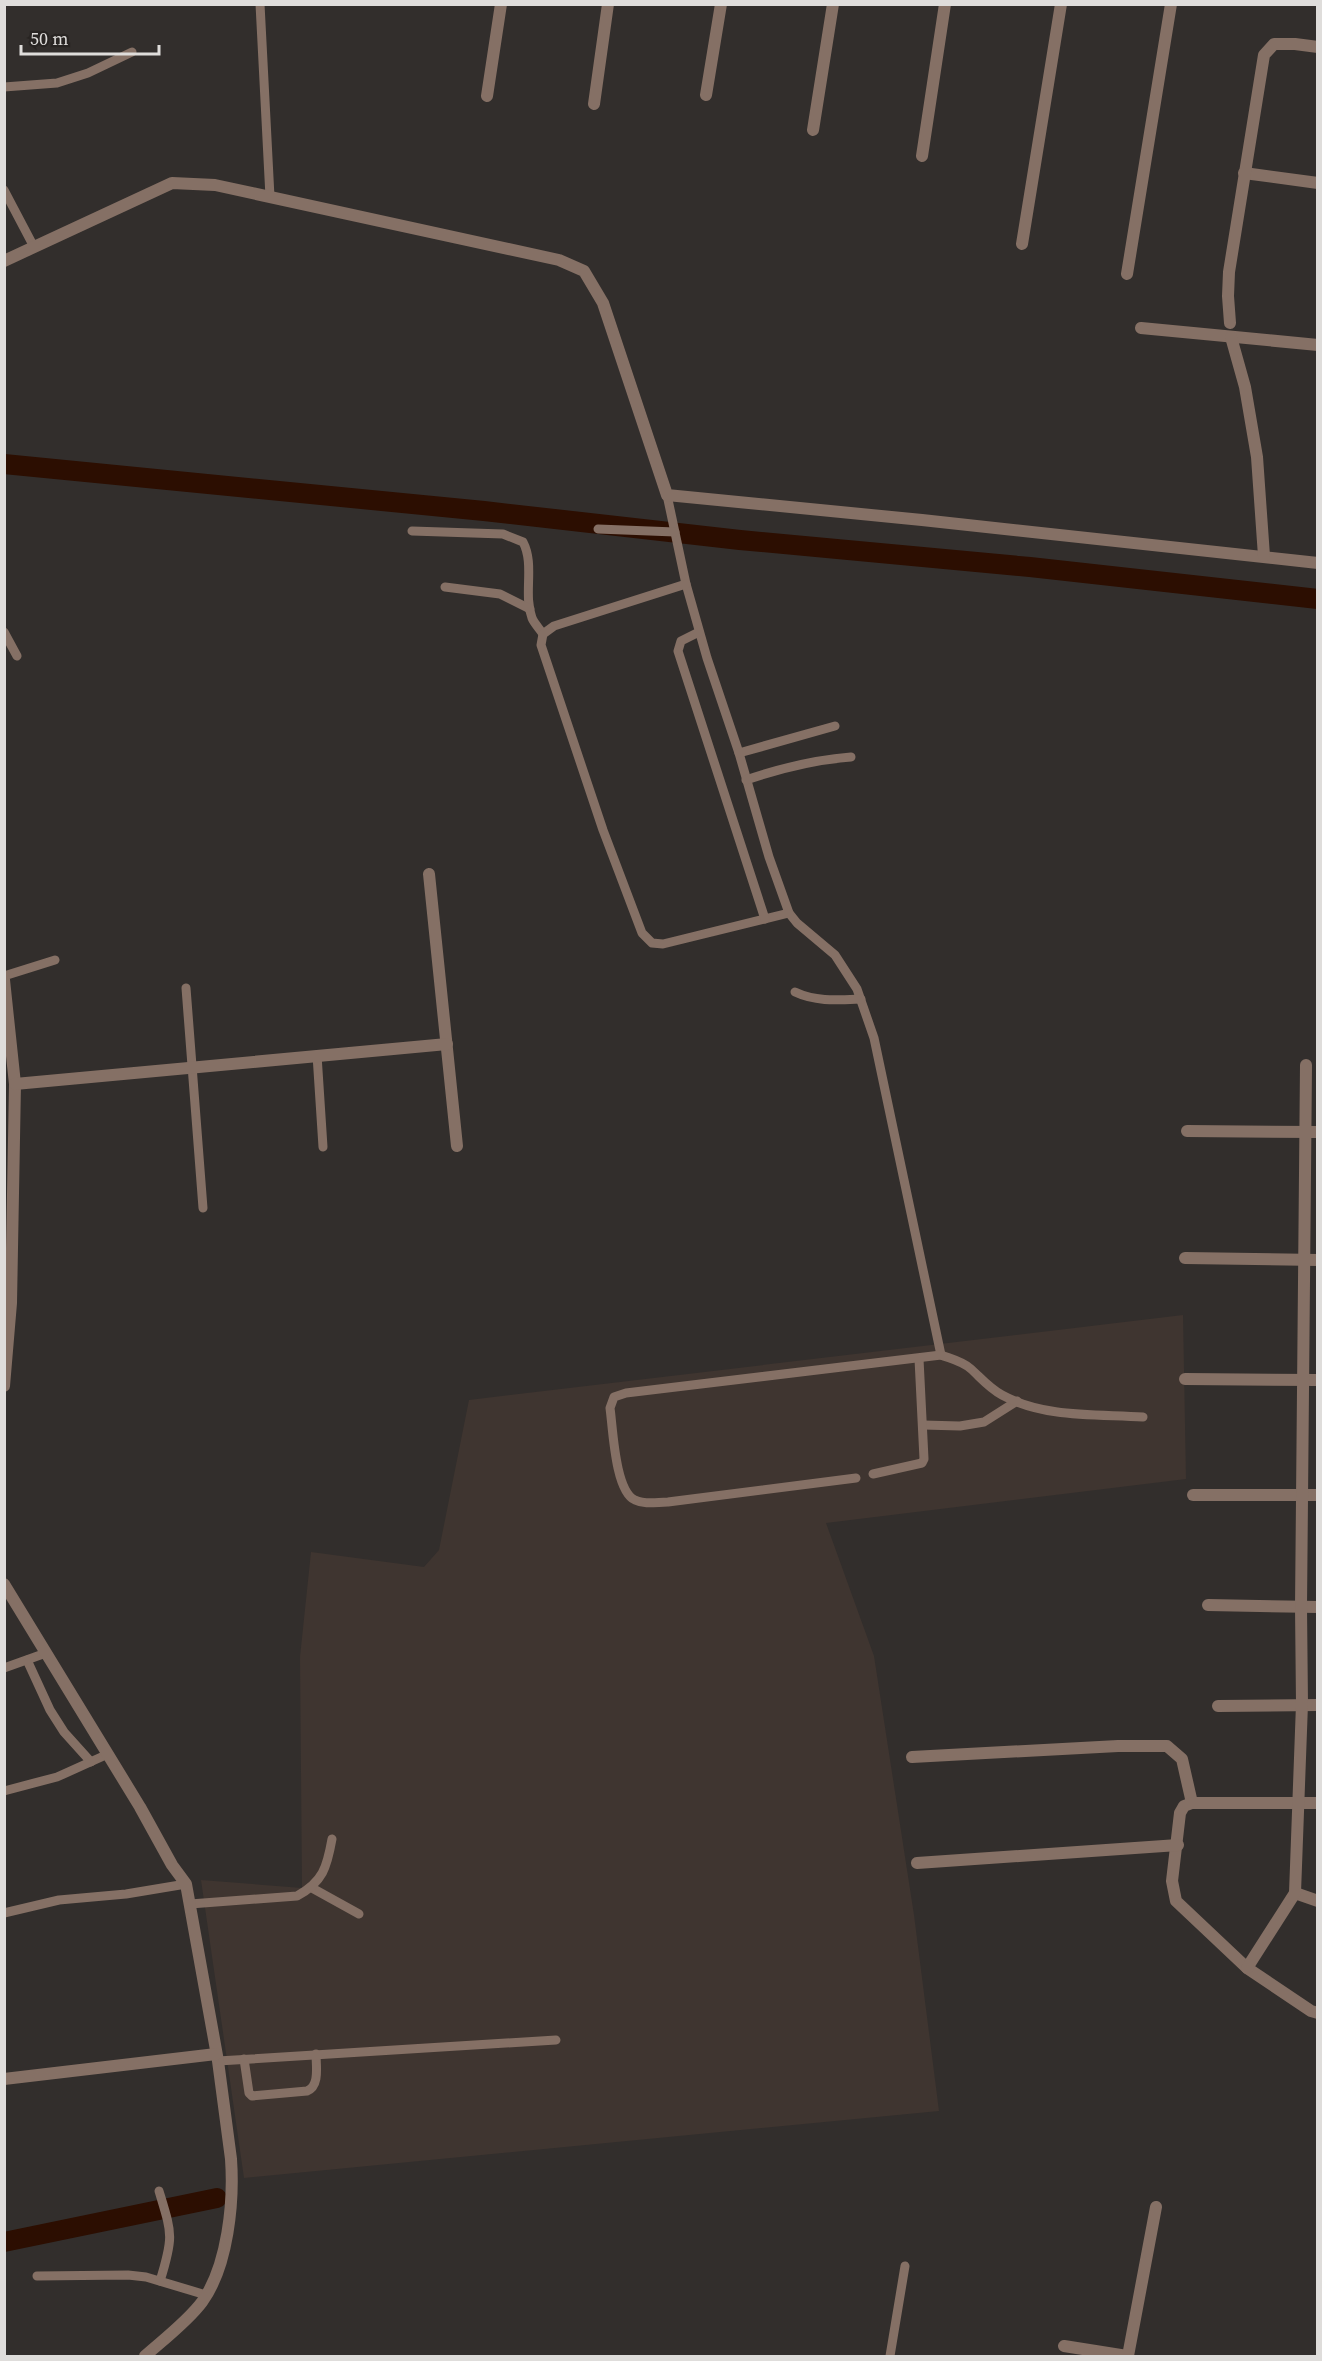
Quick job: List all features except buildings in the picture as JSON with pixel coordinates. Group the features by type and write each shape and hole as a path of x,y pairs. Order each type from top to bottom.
{"street":[{"path":"488,96 501,4"},
{"path":"594,104 608,4"},
{"path":"706,96 721,4"},
{"path":"813,130 832,4"},
{"path":"922,156 945,4"},
{"path":"1022,244 1061,4"},
{"path":"1127,274 1171,4"},
{"path":"1230,324 1229,272 1264,55 1274,44 1317,47"},
{"path":"1244,173 1317,183"},
{"path":"4,261 172,183 215,185 514,248 559,260 584,271 603,303 668,500 922,520 1317,563"},
{"path":"1141,328 1317,345"},
{"path":"1231,337 1245,387 1257,457 1264,556"},
{"path":"429,874 457,1146"},
{"path":"4,978 15,1084 14,1236 4,1386"},
{"path":"15,1084 447,1044"},
{"path":"1247,1968 1294,1893 1302,1704 1304,1259 1311,1132 1306,1065"},
{"path":"1187,1131 1311,1132"},
{"path":"1185,1258 1317,1260"},
{"path":"1185,1379 1317,1380"},
{"path":"1193,1495 1317,1495"},
{"path":"4,1584 108,1754 172,1865 186,1884 190,1904 217,2058 233,2182 220,2265 206,2295 201,2303 145,2356"},
{"path":"1208,1605 1317,1607"},
{"path":"1218,1706 1317,1704"},
{"path":"912,1757 1118,1746 1167,1746 1182,1759 1192,1803"},
{"path":"1317,1803 1192,1803 1184,1806 1180,1813 1172,1881 1176,1901 1247,1968 1317,2013"},
{"path":"917,1863 1178,1845"},
{"path":"1294,1893 1317,1901"},
{"path":"4,2079 217,2058"},
{"path":"1064,2346 1127,2356 1156,2207"}],"lane":[{"path":"260,4 270,197"},
{"path":"4,87 57,83 88,73 132,52"},
{"path":"4,190 34,247"},
{"path":"668,500 699,632 739,753 769,857 789,913 797,923 835,955 857,988 874,1038 941,1355"},
{"path":"598,529 674,528"},
{"path":"412,531 503,534 523,542 528,551 530,609 533,620 543,634"},
{"path":"686,584 554,626 543,634 541,645 603,830 642,933 652,943 663,944 789,913"},
{"path":"445,587 500,594 530,609"},
{"path":"4,632 17,656"},
{"path":"699,632 681,641 678,651 765,919"},
{"path":"739,753 835,726"},
{"path":"746,780 781,768 818,760 851,757"},
{"path":"4,978 55,960"},
{"path":"186,988 203,1208"},
{"path":"795,992 824,1000 861,999"},
{"path":"317,1056 323,1148"},
{"path":"856,1478 668,1502 637,1502 629,1497 621,1482 610,1408 614,1397 626,1393 941,1355 970,1368 983,1382 1002,1395 1040,1411 1143,1417"},
{"path":"873,1474 922,1463 925,1443 919,1359"},
{"path":"923,1425 960,1426 984,1422 1017,1401"},
{"path":"4,1668 46,1653"},
{"path":"27,1660 50,1710 64,1732 91,1762"},
{"path":"4,1791 57,1776 108,1754"},
{"path":"190,1904 297,1896 312,1888 327,1867 332,1839"},
{"path":"4,1913 59,1900 126,1894 186,1884"},
{"path":"312,1888 359,1914"},
{"path":"217,2058 244,2059 556,2040"},
{"path":"244,2059 249,2093 252,2096 261,2096 312,2089 315,2084 316,2054"},
{"path":"159,2191 171,2229 171,2239 160,2281"},
{"path":"890,2356 905,2266"},
{"path":"37,2276 128,2275 160,2281 206,2295"}],"shaded area":[{"path":"1183,1315 1186,1479 826,1523 874,1656 914,1915 939,2111 244,2178 201,1880 302,1888 300,1657 311,1552 424,1567 439,1550 469,1400"}],"waterway":[{"path":"4,464 484,511 740,540 1030,567 1318,599"},
{"path":"4,2242 217,2198"}]}
